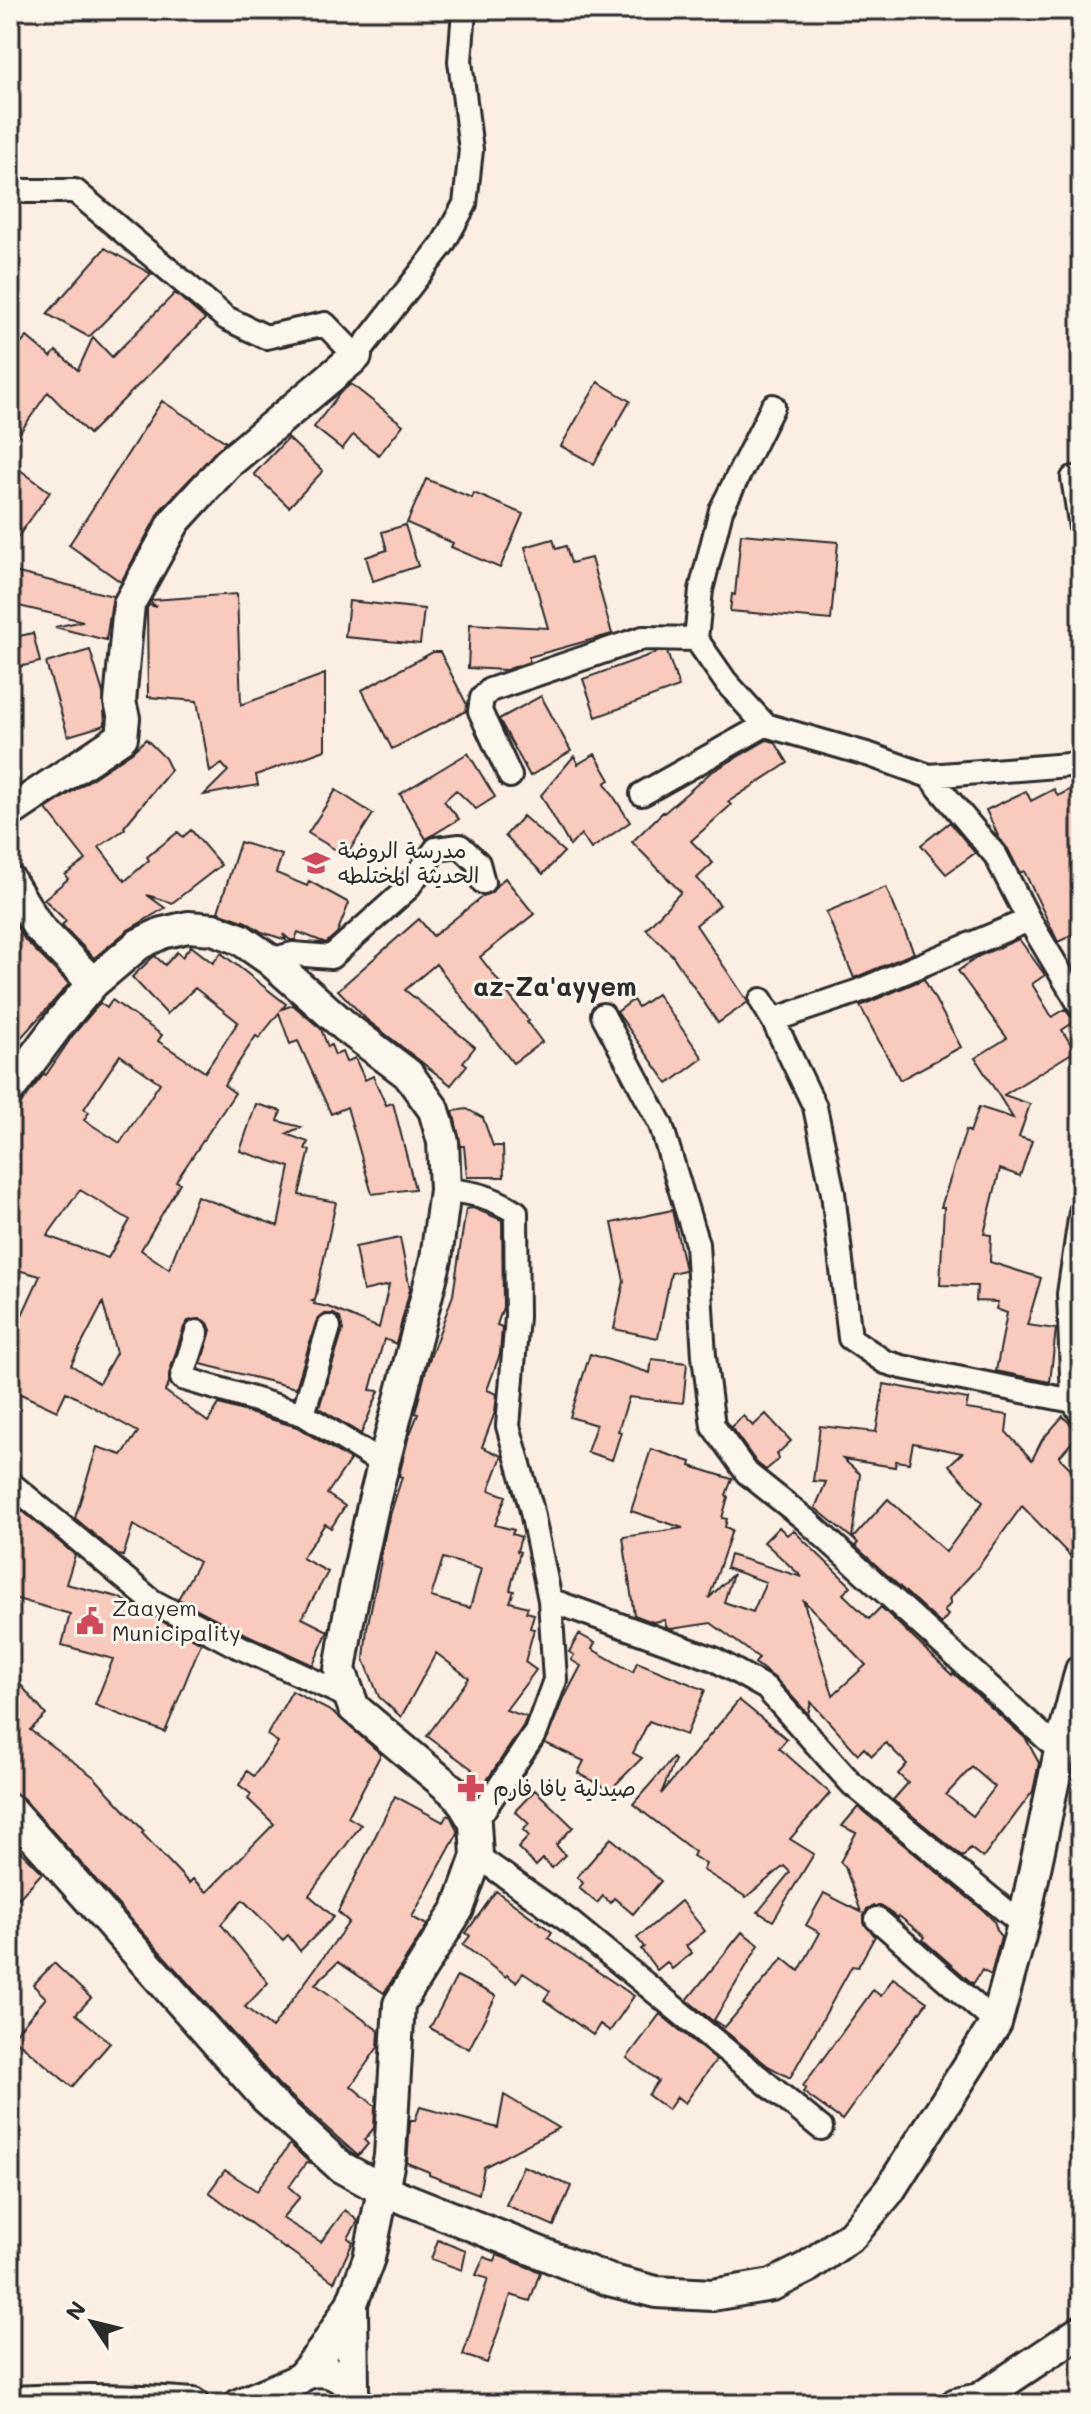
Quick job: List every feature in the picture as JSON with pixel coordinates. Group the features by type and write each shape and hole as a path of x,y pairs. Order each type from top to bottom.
{"street":[{"path":"10,812 122,737 124,718 120,702 129,604 175,521 227,464 356,356 443,244 465,204 471,150 460,61 464,10"},
{"path":"10,191 75,191 226,318 266,337 325,324 356,356"},
{"path":"773,406 721,510 701,590 696,639 726,682 765,725 870,755 929,776 1081,764"},
{"path":"1073,478 1081,528"},
{"path":"510,776 480,711 482,698 490,690 643,638 696,639"},
{"path":"642,794 765,725"},
{"path":"929,776 996,856 1029,920 1081,1007"},
{"path":"270,960 293,954 331,957 407,889 436,849 460,846 478,863 483,882"},
{"path":"10,881 38,927 93,983"},
{"path":"773,1020 859,991 1029,920"},
{"path":"10,1089 93,983 139,944 162,933 188,927 213,929 240,939 270,960 347,1028 408,1074 434,1110 443,1142 445,1190 436,1259 371,1516 340,1670 354,1708 459,1796 475,1823 477,1856 458,1909 399,2004 390,2156 369,2258 352,2303 324,2349 293,2387"},
{"path":"761,1000 815,1107 833,1193 850,1338 885,1362 1077,1408 1069,1294 1081,1212"},
{"path":"603,1015 661,1125 697,1244 704,1356 713,1426 747,1473 806,1520 1060,1751"},
{"path":"445,1190 494,1198 516,1212 517,1317 508,1426 531,1507 550,1600 555,1680 536,1732 475,1823"},
{"path":"303,1414 329,1327"},
{"path":"197,1332 182,1378 303,1414 385,1465"},
{"path":"10,1483 152,1601 231,1643 351,1698"},
{"path":"550,1600 714,1659 766,1688 852,1784 1023,1925"},
{"path":"10,1810 266,2098 341,2167 383,2190 609,2280 656,2292 712,2295 772,2285 806,2268 852,2235 889,2191 996,2023 1023,1925 1060,1751 1081,1670"},
{"path":"477,1856 570,1922 821,2128"},
{"path":"877,1919 996,2023"},
{"path":"352,2303 357,2400"},
{"path":"956,2404 979,2399 1081,2331"},
{"path":"240,2404 293,2387 314,2372 337,2375 346,2382 357,2400"},
{"path":"10,2402 79,2398 193,2404"}],"building":[{"path":"105,248 151,274 89,337 47,314"},
{"path":"175,293 205,319 89,434 48,392 10,447 10,356 27,337 51,357 56,351 78,370 93,337 112,357"},
{"path":"598,382 630,401 594,464 561,446"},
{"path":"351,384 403,425 379,455 353,435 342,449 314,427 340,393"},
{"path":"162,401 226,442 161,509 121,582 69,545"},
{"path":"288,438 323,471 289,507 254,474"},
{"path":"16,467 50,492 10,548 10,475"},
{"path":"426,479 472,498 474,493 523,514 500,568 451,547 453,543 407,523"},
{"path":"405,525 418,566 373,581 366,557 387,550 382,532"},
{"path":"741,534 838,542 831,620 730,611 732,594 735,595"},
{"path":"553,539 556,549 566,546 571,563 591,558 612,634 529,657 529,662 506,670 468,668 470,624 548,628 525,547"},
{"path":"10,571 113,596 106,640 55,627 83,621 10,604"},
{"path":"237,594 241,705 325,674 325,750 256,775 258,785 204,795 228,771 222,764 210,772 197,701 148,697 147,608 149,605 157,607 150,602 152,600"},
{"path":"349,601 424,609 420,644 345,637"},
{"path":"33,633 40,662 10,669 10,638"},
{"path":"90,650 103,693 105,725 68,736 46,663"},
{"path":"433,652 440,652 467,705 466,711 392,749 362,690"},
{"path":"658,652 667,652 679,687 596,717 583,679"},
{"path":"541,696 571,751 530,776 499,719"},
{"path":"146,739 165,758 171,770 125,829 99,847 125,881 149,860 147,857 178,832 183,837 191,830 221,865 172,903 147,895 165,908 128,930 94,958 62,925 66,921 44,899 68,879 65,875 86,860 46,809 132,752"},
{"path":"767,740 775,742 788,763 728,802 731,805 691,841 713,863 697,878 720,905 696,925 748,1002 718,1023 672,955 646,929 681,892 632,842 710,773"},
{"path":"468,753 495,797 476,809 456,790 444,801 459,819 426,839 400,794"},
{"path":"595,754 610,780 605,783 630,822 591,849 581,834 570,846 541,795 574,756 578,764"},
{"path":"1081,784 1081,931 1058,942 1024,871 1020,873 986,810 1026,791 1031,801 1054,789 1058,796"},
{"path":"336,790 373,814 346,856 308,833"},
{"path":"523,816 564,852 543,874 505,836"},
{"path":"950,822 975,853 946,874 921,845"},
{"path":"240,842 282,855 276,873 307,886 309,881 349,903 337,933 326,943 298,932 295,940 283,934 286,940 218,912"},
{"path":"505,878 534,914 480,957 542,1042 513,1063 436,964 405,990 475,1047 463,1062 467,1065 451,1085 366,1019 338,990 419,919 433,936 492,892"},
{"path":"886,887 914,953 854,978 826,912"},
{"path":"10,916 25,940 69,984 10,1050"},
{"path":"1019,939 1045,975 1032,984 1052,1017 1066,1009 1077,1020 1062,1030 1075,1051 1004,1095 1030,1104 1019,1137 1032,1141 1020,1176 1000,1169 984,1234 991,1235 990,1262 1041,1278 1027,1325 1056,1329 1050,1382 996,1371 1007,1313 996,1309 998,1302 976,1301 977,1286 940,1285 944,1207 941,1207 966,1130 970,1132 979,1107 1013,1118 975,1058 1007,1038 958,971 979,956"},
{"path":"191,946 213,963 221,953 286,1004 282,1009 293,1005 321,1029 335,1055 342,1052 346,1062 355,1058 365,1080 373,1076 386,1105 393,1103 415,1189 372,1194 347,1107 331,1114 298,1041 290,1044 279,1013 259,1038 256,1036 224,1085 235,1093 176,1181 180,1183 141,1250 169,1269 197,1196 278,1226 290,1167 240,1151 256,1104 281,1111 278,1121 301,1127 286,1134 308,1142 305,1149 310,1150 299,1195 336,1202 315,1300 312,1301 314,1304 379,1328 389,1285 363,1291 355,1247 400,1238 410,1289 396,1344 384,1339 370,1390 379,1391 361,1434 319,1408 343,1330 340,1318 334,1314 325,1314 316,1322 296,1388 201,1364 211,1330 208,1323 201,1319 188,1321 165,1391 208,1422 219,1404 297,1427 350,1460 327,1494 345,1506 331,1528 325,1524 302,1558 328,1572 302,1618 328,1631 313,1665 178,1599 199,1562 133,1525 123,1556 118,1555 75,1518 97,1447 122,1455 138,1432 66,1392 57,1411 10,1389 10,1365 21,1341 12,1337 40,1276 10,1268 10,1122 100,1003 107,1008 112,1000 162,1035 158,1041 205,1072 238,1022 195,988 167,1014 132,977 155,956 165,965 177,952 182,957","holes":["120,1055 160,1083 120,1143 84,1120 89,1112 84,1109","80,1190 130,1220 108,1258 47,1236","103,1303 116,1353 99,1383 71,1365"]},
{"path":"924,979 961,1047 900,1080 860,1006"},
{"path":"657,994 703,1058 668,1084 617,1012 633,1000 638,1007"},
{"path":"467,1109 483,1118 493,1146 503,1146 504,1177 467,1177 464,1146 461,1146 453,1111"},
{"path":"473,1208 502,1220 503,1307 497,1325 502,1327 500,1354 487,1390 497,1394 495,1412 482,1447 502,1456 489,1490 506,1496 495,1525 514,1530 512,1534 521,1537 510,1602 528,1607 526,1612 534,1614 530,1628 534,1629 525,1662 536,1670 506,1710 527,1717 523,1726 481,1789 466,1778 472,1769 427,1736 469,1678 436,1653 401,1717 379,1697 364,1659 387,1525 402,1477 399,1476 408,1439 418,1414 415,1413 427,1366 453,1295 466,1209","holes":["443,1558 481,1569 470,1608 431,1597"]},
{"path":"672,1210 685,1270 671,1273 658,1338 614,1329 624,1281 612,1223"},
{"path":"590,1354 650,1373 652,1359 687,1363 683,1403 629,1397 612,1460 587,1452 596,1425 570,1417"},
{"path":"884,1384 968,1399 966,1409 1008,1415 1006,1432 1032,1460 1042,1440 1063,1416 1079,1434 1059,1457 1081,1479 1081,1567 1022,1506 978,1567 949,1599 951,1603 944,1611 948,1615 941,1624 855,1546 858,1543 853,1538 888,1499 946,1552 983,1502 949,1465 962,1453 913,1443 909,1463 896,1461 895,1467 843,1459 860,1474 852,1538 815,1508 826,1482 813,1481 820,1426 876,1432"},
{"path":"766,1414 791,1441 777,1454 779,1459 766,1470 757,1463 731,1427 743,1416 753,1426"},
{"path":"651,1449 732,1479 722,1518 727,1519 725,1527 732,1530 709,1598 733,1574 724,1602 753,1612 766,1582 726,1568 730,1555 802,1577 764,1542 779,1527 787,1535 793,1530 851,1586 843,1594 869,1619 881,1607 952,1675 1026,1739 1039,1763 1033,1791 983,1858 970,1848 963,1857 893,1800 908,1783 898,1774 907,1764 886,1743 872,1756 864,1748 858,1754 811,1702 808,1714 776,1679 755,1663 759,1658 711,1623 671,1629 666,1627 665,1620 653,1622 634,1615 623,1537 683,1528 631,1511","holes":["803,1600 866,1665 833,1695","972,1767 995,1787 973,1816 946,1795"]},
{"path":"19,1508 75,1555 66,1584 118,1597 201,1643 165,1732 95,1705 113,1659 62,1645 70,1614 10,1597 10,1551"},
{"path":"579,1634 595,1643 592,1649 633,1672 637,1662 705,1690 686,1735 649,1721 633,1753 642,1758 610,1790 578,1773 584,1761 545,1743 581,1666 571,1660 574,1655 569,1652"},
{"path":"10,1672 46,1715 30,1730 94,1777 189,1883 193,1879 207,1892 274,1824 248,1799 251,1794 239,1785 247,1771 254,1776 278,1742 267,1735 292,1691 334,1713 381,1754 348,1817 361,1825 309,1895 334,1917 300,1951 288,1935 283,1940 243,1900 221,1924 268,1983 245,2007 272,2028 349,1922 338,1912 395,1796 443,1822 447,1815 451,1817 458,1833 412,1917 427,1925 384,1993 338,1962 315,1984 379,2031 378,2047 351,2086 375,2106 374,2128 364,2140 368,2144 358,2156 279,2085 23,1798 10,1791"},
{"path":"739,1700 787,1739 779,1748 830,1793 790,1839 814,1854 773,1921 758,1912 790,1872 784,1866 746,1897 703,1870 706,1864 693,1856 695,1852 633,1804 673,1758 675,1760 661,1794"},
{"path":"535,1790 573,1827 556,1845 565,1855 552,1868 543,1859 536,1866 518,1848 529,1836 523,1830 529,1824 515,1811"},
{"path":"858,1807 984,1911 994,1921 1001,1936 991,1975 982,1970 973,1984 899,1916 880,1906 867,1909 864,1923 875,1936 858,1967 852,1966 790,2078 768,2066 687,2000 742,1932 759,1945 714,2020 725,2027 783,1958 799,1971 820,1933 806,1925 824,1893 861,1912 845,1867 840,1862 856,1833 842,1826"},
{"path":"611,1838 661,1881 633,1914 614,1898 610,1903 603,1896 597,1903 579,1888 583,1883 577,1877"},
{"path":"19,1850 42,1873 19,1898 10,1889 10,1860"},
{"path":"496,1891 552,1932 548,1938 634,1996 610,2031 600,2024 593,2035 544,2000 550,1991 523,1973 516,1982 506,1977 463,1945 470,1936 466,1933"},
{"path":"681,1901 705,1931 686,1946 692,1953 672,1969 667,1962 657,1970 641,1949 644,1947 637,1938"},
{"path":"54,1963 91,1998 76,2014 110,2043 72,2087 12,2037 46,1998 33,1985"},
{"path":"457,1976 496,1996 469,2049 430,2028"},
{"path":"893,1978 927,2002 842,2120 803,2092 806,2088 803,2086 873,1990 881,1996"},
{"path":"660,2014 716,2060 685,2103 677,2097 668,2110 648,2095 658,2081 627,2058"},
{"path":"504,2095 559,2128 484,2167 479,2194 407,2163 410,2123 415,2120 420,2107 498,2128"},
{"path":"290,2144 311,2164 306,2163 289,2187 300,2197 282,2218 321,2242 345,2210 358,2221 348,2238 353,2242 334,2282 209,2192 225,2170 257,2191"},
{"path":"523,2166 571,2186 554,2226 506,2205"},
{"path":"438,2240 466,2251 462,2270 431,2259"},
{"path":"497,2255 540,2272 530,2301 511,2295 487,2363 463,2355 488,2279 476,2275 484,2257 495,2261"}],"place":[{"name":"مدرسة الروضة الحديثة المختلطه","path":"316,863"},
{"name":"Zaayem Municipality","path":"90,1621"},
{"name":"صيدلية يافا فارم","path":"471,1788"}],"district":[{"name":"az-Za'ayyem","path":"555,987"}]}
